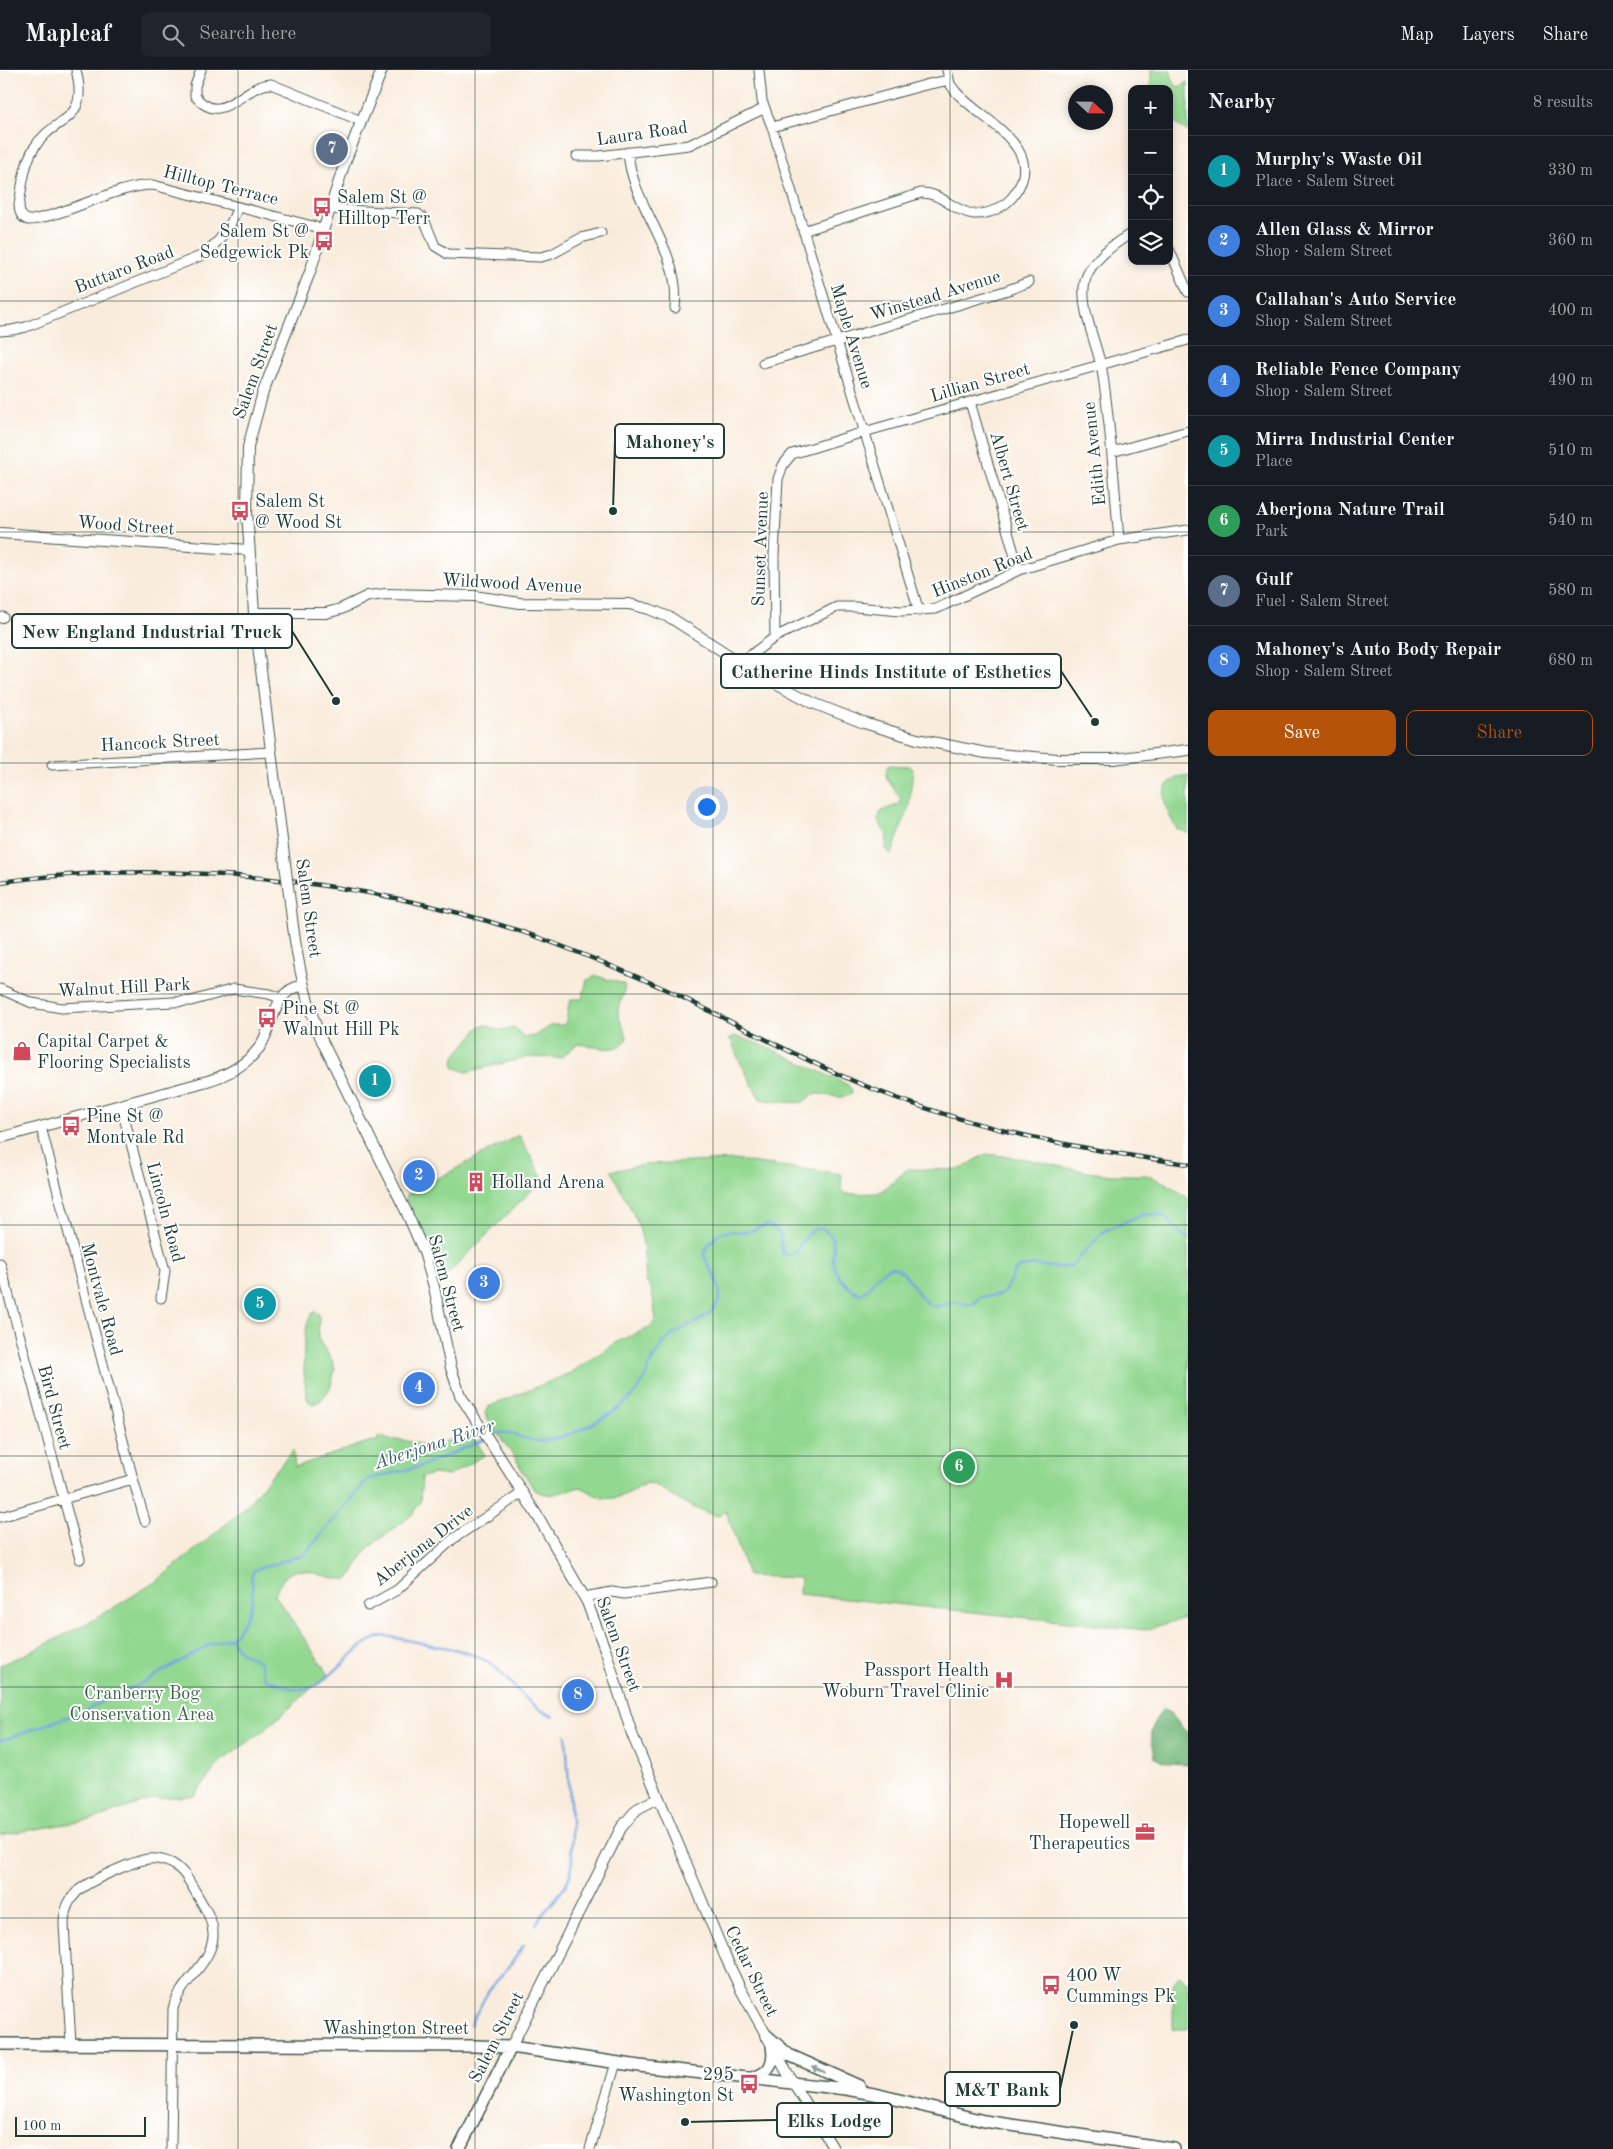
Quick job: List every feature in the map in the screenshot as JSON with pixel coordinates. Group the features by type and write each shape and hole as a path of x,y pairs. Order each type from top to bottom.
{"main road":[{"path":"766,2035 782,2049 800,2060 879,2095"},
{"name":"Washington Street","path":"0,2044 511,2047 616,2063 846,2089 879,2095 984,2121 1174,2149"},
{"path":"752,2078 763,2074 770,2067 773,2061 772,2046"},
{"name":"Salem Street","path":"459,2149 511,2047"}],"street":[{"name":"Hilltop Terrace","path":"76,70 80,92 76,108 36,145 29,160 19,205 20,212 24,218 31,220 54,214 148,185 168,187 324,229"},
{"path":"201,70 195,86 194,96 213,108 225,107 261,86 270,84 361,121"},
{"name":"Salem Street","path":"382,70 345,162 294,315 263,392 252,428 247,477 249,550 254,613 270,752 290,910 302,986 322,1041 418,1238 430,1271 457,1387 464,1403 566,1563 584,1597 600,1635 629,1727 658,1798 638,1809 622,1828 511,2047"},
{"name":"Maple Avenue","path":"759,70 760,88 765,108 919,611"},
{"path":"803,231 921,193 934,196 961,210 972,213 994,210 1007,203 1016,192 1023,176 1024,166 1021,153 1010,138 960,96 948,80 947,70"},
{"path":"772,127 925,84 948,80"},
{"name":"Laura Road","path":"577,156 593,156 692,144 765,108"},
{"path":"628,152 632,176 673,270 677,289 675,308"},
{"name":"Buttaro Road","path":"0,331 26,326 192,260 215,245 230,225 238,207"},
{"path":"330,209 418,214 424,219 437,248 451,255 541,256 552,254 581,238 601,233"},
{"name":"Edith Avenue","path":"1119,540 1112,452 1100,364 1085,304 1085,282 1095,263 1128,236"},
{"path":"1173,258 1188,292"},
{"name":"Winstead Avenue","path":"763,363 1011,290 1029,282"},
{"name":"Lillian Street","path":"784,462 794,453 1188,340"},
{"name":"Albert Street","path":"970,402 1019,570"},
{"path":"1112,452 1188,431"},
{"name":"Sunset Avenue","path":"775,638 775,524 778,477 784,462"},
{"name":"Hinston Road","path":"740,663 775,638 839,607 919,611 939,608 1019,570 1119,540 1188,530"},
{"name":"Wood Street","path":"0,533 249,550"},
{"name":"Wildwood Avenue","path":"254,613 326,613 341,609 368,596 386,594 474,596 520,603 625,604 649,609 671,618 740,663 788,690 838,713 900,734 959,748 1010,756 1058,759 1114,758 1188,750"},
{"name":"Hancock Street","path":"52,765 270,752"},
{"path":"0,1138 204,1082 239,1067 252,1056 262,1043 280,998 294,987 302,986"},
{"name":"Walnut Hill Park","path":"0,989 32,1003 62,1008 191,1001 234,989 269,994 280,998"},
{"name":"Lincoln Road","path":"120,1106 165,1271 161,1298"},
{"name":"Montvale Road","path":"41,1127 145,1521"},
{"name":"Bird Street","path":"0,1263 80,1559"},
{"path":"0,1518 133,1479"},
{"name":"Aberjona Drive","path":"368,1606 397,1590 453,1539 522,1493"},
{"path":"584,1597 612,1592 624,1594 711,1582"},
{"name":"Cedar Street","path":"658,1798 736,1980 793,2083 834,2149"},
{"path":"71,2044 64,1924 68,1903 86,1885 137,1862 156,1859 175,1865 186,1875 210,1918 213,1932 208,1954 174,2003 171,2149"},
{"path":"590,2149 616,2063"}],"green space":[{"path":"1151,70 1170,70 1174,83 1178,87 1186,84 1188,81 1188,131 1177,124 1173,117 1173,85 1151,85"},
{"path":"889,765 910,766 913,769 909,806 892,854 886,850 887,836 878,820 881,811 897,805 901,799 886,777"},
{"path":"1188,775 1188,833 1177,829 1168,812 1164,796 1165,789 1170,783 1177,778"},
{"path":"596,976 624,984 625,987 618,1011 627,1037 619,1047 605,1048 577,1044 561,1058 529,1057 467,1072 455,1068 453,1063 456,1055 480,1026 486,1025 497,1030 515,1028 524,1037 535,1036 552,1025 564,1025 572,999 582,999 587,980"},
{"path":"735,1036 770,1048 848,1085 852,1090 851,1094 839,1097 815,1094 800,1103 760,1099 729,1039"},
{"path":"519,1135 543,1179 447,1275 431,1255 405,1196"},
{"path":"986,1154 1026,1159 1087,1172 1112,1175 1146,1175 1168,1184 1188,1198 1188,1617 1145,1630 799,1594 800,1578 748,1576 726,1510 719,1516 708,1513 680,1501 658,1487 647,1483 617,1498 604,1498 580,1487 551,1495 534,1490 514,1456 487,1419 485,1413 488,1407 570,1373 619,1341 649,1328 656,1320 652,1290 646,1282 640,1231 636,1219 611,1171 648,1164 734,1160 842,1174 841,1189 845,1194 878,1193 907,1169 959,1170"},
{"path":"316,1311 319,1314 318,1339 332,1360 335,1369 330,1389 320,1401 313,1404 308,1401 306,1393 304,1352 307,1326 311,1316"},
{"name":"Cranberry Bog Conservation Area","path":"472,1435 485,1455 448,1476 434,1474 422,1477 420,1502 412,1515 367,1549 349,1579 297,1571 289,1574 282,1581 275,1595 328,1674 262,1732 220,1762 194,1796 156,1798 90,1820 0,1835 0,1665 35,1650 95,1619 157,1581 242,1511 293,1450 295,1467 371,1441 378,1441 378,1436 388,1440 403,1440 427,1446"},
{"path":"1163,1709 1169,1712 1188,1733 1188,1764 1169,1763 1155,1758 1152,1733 1155,1722"},
{"path":"1180,1976 1188,1982 1188,2029 1173,2029 1173,1985"}],"waterway":[{"name":"Aberjona River","path":"490,1436 508,1433 538,1441 561,1437 598,1421 620,1407 644,1380 651,1362 666,1341 672,1335 704,1317 715,1308 719,1296 718,1284 704,1255 708,1245 720,1233 731,1231 747,1232 767,1225 779,1232 783,1253 794,1255 809,1233 819,1228 825,1230 831,1236 833,1242 834,1267 852,1290 861,1294 883,1271 892,1267 904,1274 923,1299 935,1307 952,1302 972,1305 981,1297 999,1295 1004,1292 1014,1272 1020,1267 1035,1265 1062,1268 1072,1265 1104,1231 1142,1215 1156,1214 1165,1217 1183,1236 1188,1238"},
{"name":"Aberjona River","path":"0,1741 87,1710 112,1696 139,1685 209,1645 230,1638 237,1632 248,1613 252,1601 253,1587 251,1577 254,1570 304,1555 368,1479 422,1466 486,1439"},
{"path":"230,1638 241,1652 260,1662 265,1679 295,1689 307,1688 319,1683 362,1647 373,1640 386,1636 458,1650 479,1657 492,1664 526,1699 542,1711 553,1716"},
{"path":"536,1924 565,1886 572,1868 566,1735"},
{"path":"470,2025 489,1990 512,1963 524,1945"}],"railway":[{"path":"0,882 66,875 134,872 203,874 273,879 342,888 410,901 477,918 540,938 604,963 667,990 838,1074 902,1100 982,1125 1023,1135 1064,1144 1188,1164"}],"place":[{"name":"Gulf","path":"332,149"},
{"name":"Salem St @ Hilltop Terr","path":"322,207"},
{"name":"Salem St @ Sedgewick Pk","path":"324,241"},
{"name":"Salem St @ Wood St","path":"240,511"},
{"name":"Mahoney's","path":"613,511"},
{"name":"New England Industrial Truck","path":"336,701"},
{"name":"Catherine Hinds Institute of Esthetics","path":"1095,722"},
{"name":"Pine St @ Walnut Hill Pk","path":"267,1018"},
{"name":"Capital Carpet & Flooring Specialists","path":"22,1051"},
{"name":"Murphy's Waste Oil","path":"375,1081"},
{"name":"Pine St @ Montvale Rd","path":"71,1126"},
{"name":"Allen Glass & Mirror","path":"419,1176"},
{"name":"Holland Arena","path":"476,1182"},
{"name":"Callahan's Auto Service","path":"484,1283"},
{"name":"Mirra Industrial Center","path":"260,1304"},
{"name":"Reliable Fence Company","path":"419,1388"},
{"name":"Aberjona Nature Trail","path":"959,1467"},
{"name":"Passport Health Woburn Travel Clinic","path":"1004,1680"},
{"name":"Mahoney's Auto Body Repair","path":"578,1695"},
{"name":"Hopewell Therapeutics","path":"1145,1832"},
{"name":"400 W Cummings Pk","path":"1051,1985"},
{"name":"M&T Bank","path":"1074,2025"},
{"name":"295 Washington St","path":"749,2084"},
{"name":"Elks Lodge","path":"685,2122"}]}
